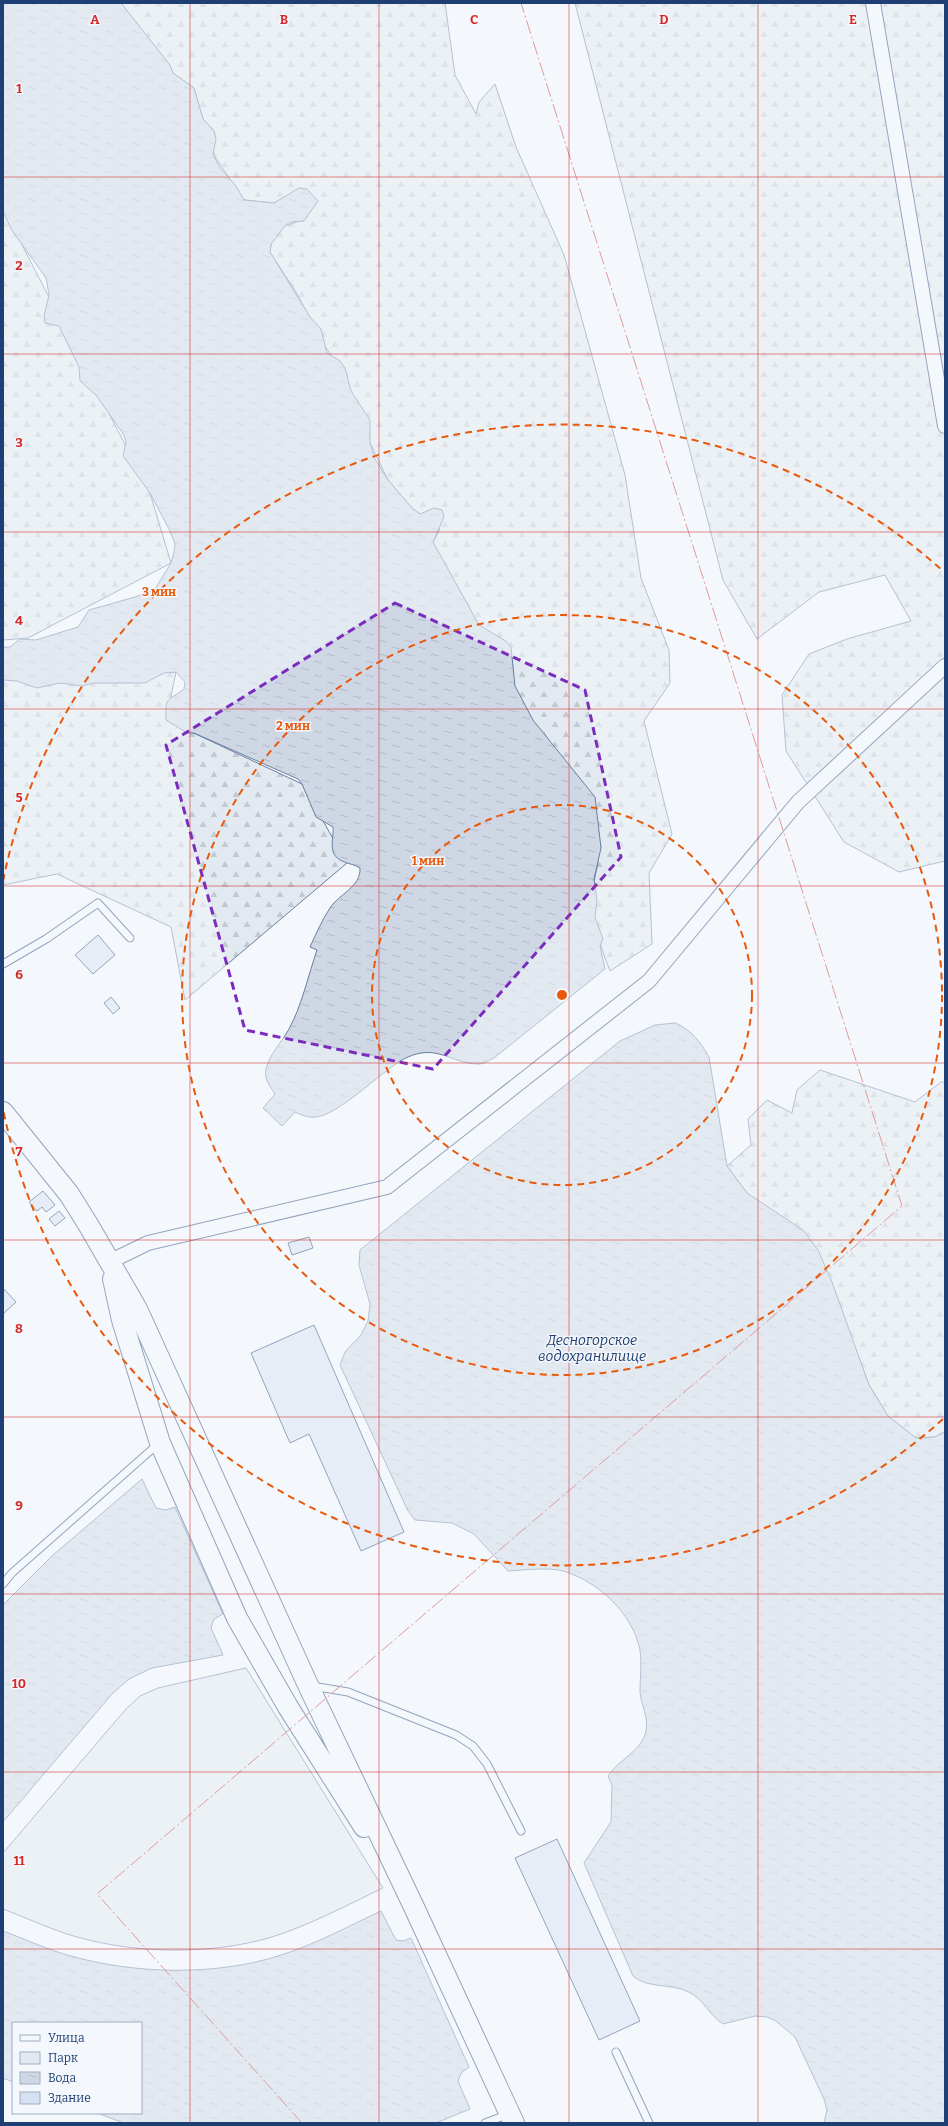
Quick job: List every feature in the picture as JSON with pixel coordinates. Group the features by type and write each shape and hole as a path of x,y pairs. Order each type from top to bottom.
{"street":[{"path":"873,3 945,426"},
{"path":"109,1262 148,1243 387,1187 649,982 798,802 945,666"},
{"path":"3,1112 69,1194 90,1226 137,1310 308,1685 413,1905 512,2119"},
{"path":"109,1262 122,1320 160,1443 237,1618 292,1713 413,1905"}],"lane":[{"path":"3,964 46,939 98,903 130,938"},
{"path":"3,1584 12,1573 160,1443"},
{"path":"308,1685 348,1692 456,1735 474,1746 487,1764 521,1831"},
{"path":"616,2052 649,2123"},
{"path":"485,2123 512,2119"}],"highlighted area":[{"path":"395,603 585,690 621,857 433,1069 245,1030 166,745"}],"green space":[{"path":"121,3 445,3 455,75 476,114 479,102 495,84 516,147 564,255 625,475 641,578 669,650 670,683 644,721 672,834 649,873 652,944 610,971 597,932 593,905 593,891 598,864 458,624 433,542 440,529 413,509 388,480 370,443 333,358 324,345 296,292 270,252 271,244 284,226 297,222 292,193 274,203 244,200 213,154 214,131 203,119 194,88 173,73"},
{"path":"575,3 945,3 945,861 899,872 844,842 786,751 782,695 809,654 847,639 911,621 885,575 819,592 757,639 723,580"},
{"path":"3,208 150,493 171,563 28,638 3,640"},
{"path":"176,672 166,720 302,784 347,863 185,1000 171,927 57,874 3,885 3,678"},
{"path":"820,1070 915,1102 941,1082 945,1082 945,1432 935,1437 916,1438 888,1416 869,1385 860,1360 771,1210 747,1193 727,1166 751,1145 748,1119 767,1100 792,1113 797,1090"},
{"path":"246,1668 383,1888 314,1921 272,1937 249,1943 200,1949 149,1949 100,1943 58,1931 3,1909 3,1853 126,1709 140,1696 158,1688"}],"water":[{"path":"3,3 121,3 170,65 173,73 194,88 203,119 214,131 216,139 213,154 220,168 236,186 244,200 274,203 299,188 307,189 318,201 304,221 291,222 286,225 271,244 270,252 310,317 321,329 327,353 340,361 345,368 351,391 370,420 370,443 375,459 388,480 413,509 420,514 434,508 442,510 444,517 433,542 479,625 506,641 511,647 515,686 533,720 595,797 601,848 594,879 597,901 595,917 603,939 600,946 605,969 494,1058 485,1063 469,1063 434,1053 414,1055 393,1066 347,1102 325,1115 308,1117 295,1112 282,1126 263,1108 275,1094 269,1085 266,1069 270,1058 289,1029 298,1010 317,950 310,947 324,917 334,903 357,880 360,868 342,861 334,854 332,846 333,827 316,817 302,784 298,779 194,733 187,733 166,720 166,707 168,700 184,689 185,682 176,672 164,673 145,683 95,683 81,686 60,683 37,688 17,681 3,680 3,647 10,647 20,639 36,640 78,627 89,610 135,597 155,589 171,563 175,544 170,531 150,493 123,456 126,442 124,435 96,395 80,381 79,367 59,326 45,323 44,316 49,295 46,278 11,229 3,211"},
{"name":"Десногорское водохранилище","path":"675,1023 686,1029 695,1037 709,1057 727,1166 747,1193 803,1230 818,1250 832,1282 869,1385 888,1416 916,1438 935,1437 945,1432 945,2123 824,2123 827,2110 824,2099 795,2037 776,2021 767,2017 755,2016 723,2024 714,2017 694,1995 689,1992 682,1989 646,1983 633,1976 584,1863 611,1822 612,1785 608,1776 640,1744 644,1738 647,1726 640,1692 641,1655 636,1637 630,1624 612,1601 589,1582 563,1571 550,1569 508,1571 474,1534 452,1523 415,1520 408,1511 340,1365 345,1352 361,1335 368,1321 370,1304 359,1265 360,1250 620,1041 655,1025"},
{"path":"142,1479 156,1508 166,1510 175,1507 223,1614 214,1619 211,1628 223,1655 152,1668 129,1679 112,1694 3,1822 3,1605 52,1556"},
{"path":"381,1911 396,1940 403,1941 411,1938 469,2067 461,2073 458,2081 470,2109 436,2123 124,2123 100,2114 142,2114 142,2022 12,2022 12,2082 3,2078 3,1931 54,1951 95,1962 148,1969 174,1970 201,1970 254,1962 291,1952"}],"building":[{"path":"98,935 115,955 93,974 75,955"},
{"path":"111,997 120,1008 113,1014 104,1003"},
{"path":"43,1191 55,1205 46,1212 42,1207 37,1211 29,1202"},
{"path":"59,1211 65,1218 55,1226 49,1219"},
{"path":"309,1237 313,1248 292,1255 288,1243"},
{"path":"3,1288 16,1302 3,1314"},
{"path":"314,1325 404,1532 361,1551 309,1434 290,1443 251,1353"},
{"path":"557,1839 640,2021 599,2040 515,1858"}],"power":[{"path":"302,2123 97,1894 902,1206 521,3"}]}
